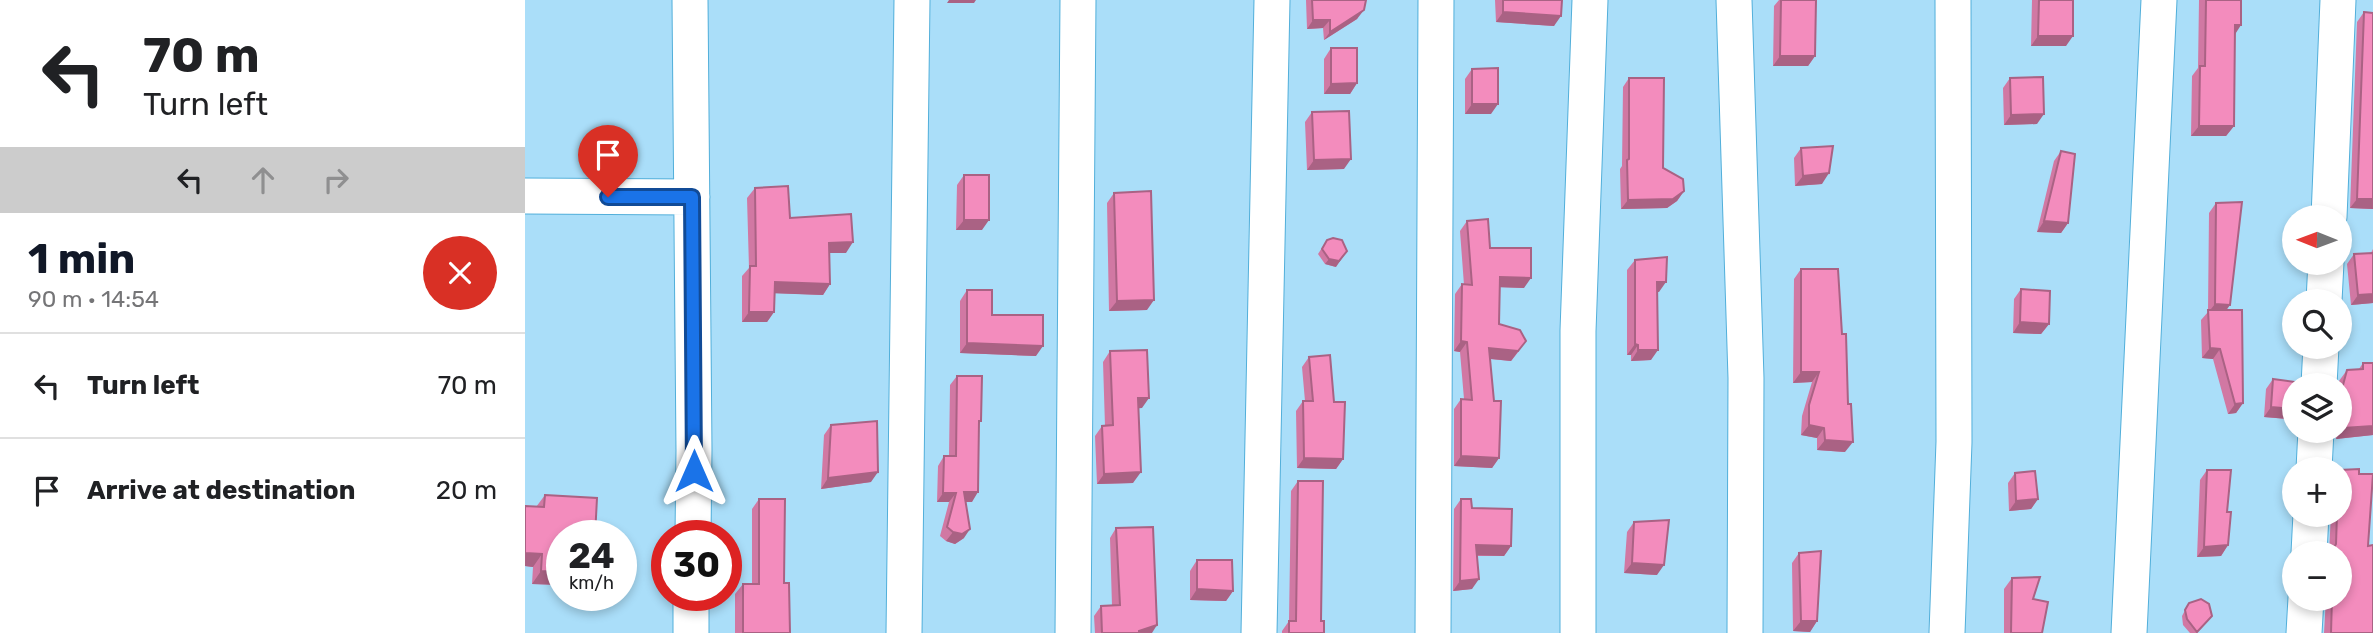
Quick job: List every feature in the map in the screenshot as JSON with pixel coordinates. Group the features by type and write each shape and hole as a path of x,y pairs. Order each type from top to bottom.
{"street":[{"path":"690,0 692,520"},
{"path":"904,633 912,0"},
{"path":"1073,633 1078,0"},
{"path":"1259,633 1272,0"},
{"path":"1433,633 1436,0"},
{"path":"1579,633 1578,331 1590,0"},
{"path":"1734,0 1746,378 1745,633"},
{"path":"1947,633 1954,442 1953,0"},
{"path":"2129,633 2159,0"},
{"path":"2329,205 2338,0"},
{"path":"525,196 692,197"},
{"path":"691,611 691,633"},
{"path":"2304,633 2305,611"}],"building":[{"path":"1312,0 1366,0 1364,10 1330,32 1330,20 1313,20"},
{"path":"1503,0 1562,0 1561,16 1503,12"},
{"path":"1781,0 1816,0 1815,56 1780,56"},
{"path":"2039,0 2073,0 2073,36 2038,36"},
{"path":"2206,0 2241,0 2241,25 2235,25 2234,126 2199,126 2200,66 2205,66"},
{"path":"2364,12 2373,13 2373,199 2357,199"},
{"path":"1331,48 1357,48 1357,83 1331,84"},
{"path":"1498,68 1498,104 1472,104 1472,69"},
{"path":"2043,77 2044,114 2011,115 2010,78"},
{"path":"1629,78 1664,78 1663,168 1683,179 1684,191 1673,199 1628,200"},
{"path":"1349,111 1351,159 1314,160 1312,112"},
{"path":"1833,146 1829,173 1803,176 1801,148"},
{"path":"2061,151 2075,154 2068,223 2044,221"},
{"path":"964,175 989,175 989,220 964,220"},
{"path":"788,186 790,218 851,214 853,242 829,243 830,284 775,282 774,312 749,312 750,266 756,266 755,188"},
{"path":"1151,191 1154,300 1117,301 1114,193"},
{"path":"2242,202 2230,305 2215,304 2216,203"},
{"path":"1488,219 1490,248 1531,248 1531,278 1500,277 1499,324 1520,330 1526,341 1518,351 1489,348 1494,401 1501,401 1499,458 1461,456 1461,399 1472,400 1467,342 1461,341 1462,284 1472,285 1467,221"},
{"path":"1327,240 1342,240 1347,251 1339,261 1329,259 1322,249"},
{"path":"2373,253 2373,294 2358,295 2354,254"},
{"path":"1667,257 1666,282 1657,282 1658,350 1638,350 1638,345 1635,344 1635,260"},
{"path":"1801,269 1838,269 1842,334 1846,334 1848,404 1851,404 1853,442 1825,440 1824,428 1809,425 1809,405 1819,372 1801,372"},
{"path":"2021,289 2050,291 2049,324 2020,322"},
{"path":"967,290 992,290 992,315 1043,315 1043,346 967,343"},
{"path":"2208,310 2242,310 2243,403 2235,404 2220,349 2210,348"},
{"path":"1147,350 1149,398 1138,398 1141,472 1104,474 1102,426 1113,425 1110,351"},
{"path":"1330,355 1334,402 1345,402 1343,459 1304,458 1303,401 1313,401 1309,357"},
{"path":"2363,363 2373,363 2373,426 2352,427 2352,373 2346,373 2347,370 2363,369"},
{"path":"957,376 982,376 978,492 964,492 970,529 962,534 947,527 956,493 943,493 944,456 956,456"},
{"path":"2273,379 2282,380 2282,408 2271,407"},
{"path":"877,421 878,472 828,478 831,425"},
{"path":"2352,469 2359,469 2359,474 2373,474 2368,546 2373,545 2373,633 2331,633 2332,611 2352,611 2352,541 2336,541 2337,527 2352,527"},
{"path":"2207,470 2231,470 2227,512 2231,512 2228,545 2204,547"},
{"path":"2035,471 2038,499 2016,501 2015,473"},
{"path":"1298,481 1323,481 1321,621 1324,621 1324,633 1289,633 1289,621 1296,621"},
{"path":"545,495 597,498 596,520 546,520 546,571 541,571 542,554 525,553 525,506 544,507"},
{"path":"759,499 785,499 784,583 789,583 790,633 743,633 743,584 759,584"},
{"path":"1461,499 1471,499 1472,508 1512,509 1511,546 1476,545 1479,579 1460,581"},
{"path":"1669,520 1664,565 1632,563 1634,522"},
{"path":"1153,527 1157,625 1139,633 1102,633 1101,606 1120,605 1116,528"},
{"path":"1821,551 1817,621 1801,621 1799,553"},
{"path":"1197,560 1232,560 1233,591 1197,589"},
{"path":"2040,577 2033,599 2048,602 2042,633 2011,633 2012,578"},
{"path":"2201,599 2209,604 2212,616 2197,632 2187,619 2185,610 2189,603"}],"route":[{"path":"608,197 692,197 694,471"}]}
